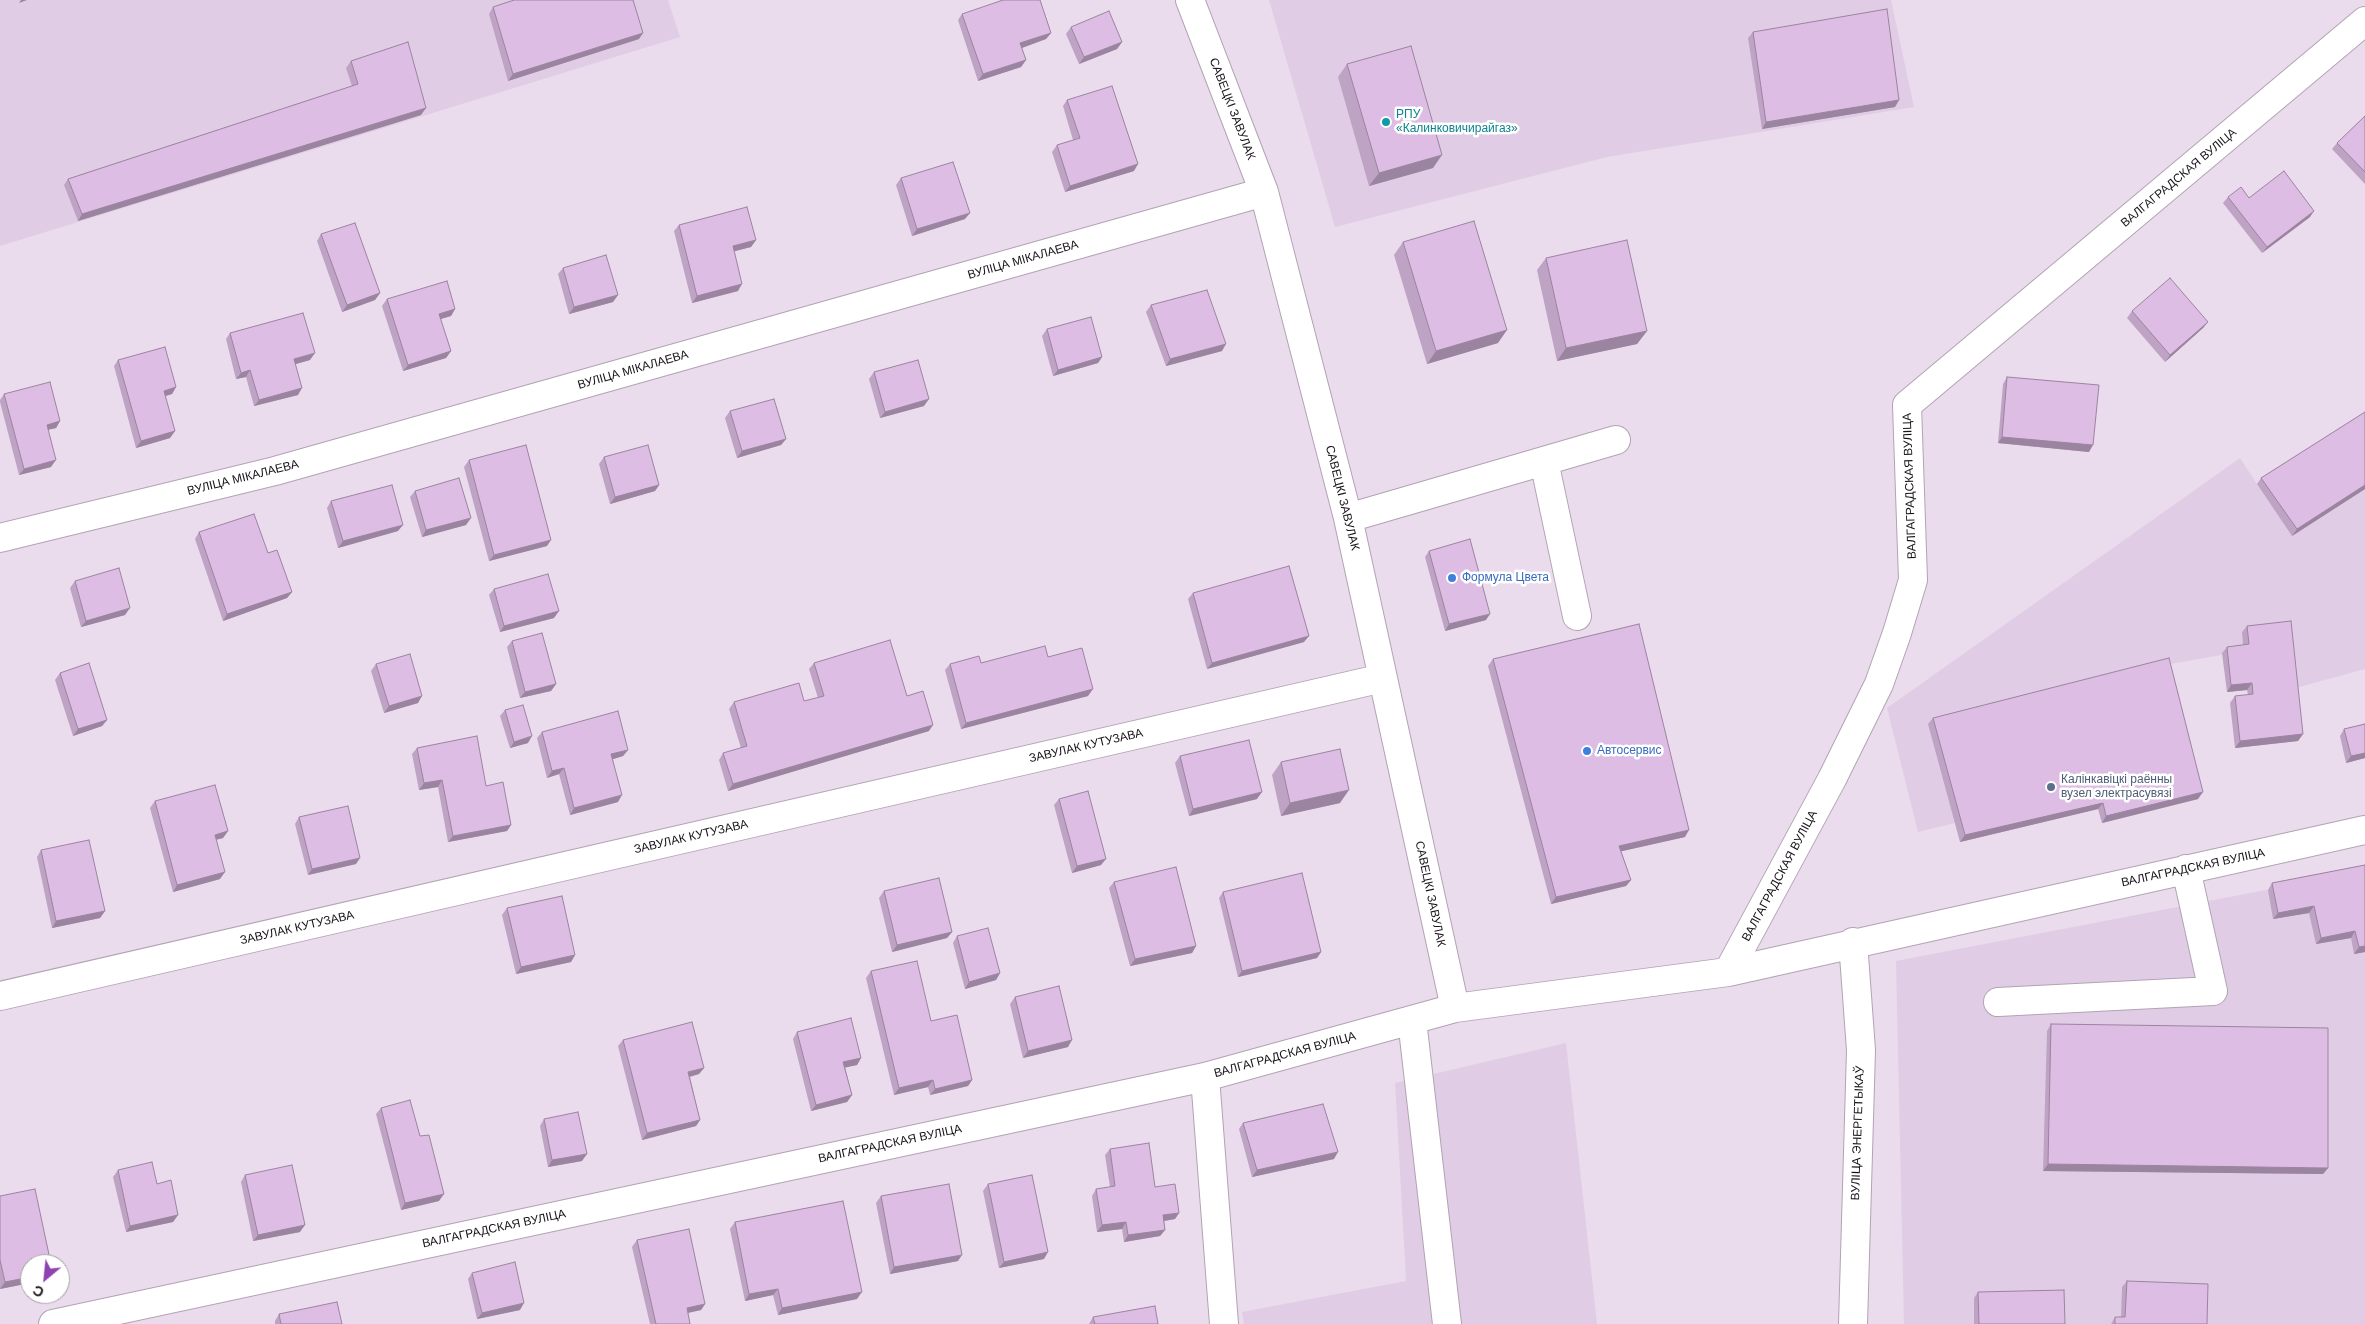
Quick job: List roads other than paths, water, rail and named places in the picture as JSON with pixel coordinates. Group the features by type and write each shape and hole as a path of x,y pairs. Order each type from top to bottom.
{"street":[{"name":"САВЕЦКІ ЗАВУЛАК","path":"1190,0 1264,192 1348,518 1455,1008"},
{"name":"ВАЛГАГРАДСКАЯ ВУЛІЦА","path":"1728,972 1832,779 1879,684 1898,634 1913,580 1907,405 2365,21"},
{"name":"ВУЛІЦА МІКАЛАЕВА","path":"0,538 275,471 1264,192"},
{"path":"1348,518 1616,440"},
{"path":"1544,461 1577,616"},
{"name":"ЗАВУЛАК КУТУЗАВА","path":"0,996 1383,678"},
{"name":"ВАЛГАГРАДСКАЯ ВУЛІЦА","path":"53,1324 1206,1076 1455,1008 1728,972 1853,942 2365,830"},
{"path":"1998,1002 2213,990 2186,869"},
{"name":"ВУЛІЦА ЭНЕРГЕТЫКАЎ","path":"1853,942 1861,1050 1853,1324"},
{"path":"1412,1020 1448,1324"},
{"path":"1206,1076 1224,1324"}],"place":[{"name":"РПУ «Калинковичирайгаз»","path":"1386,122"},
{"name":"Формула Цвета","path":"1452,578"},
{"name":"Автосервис","path":"1587,751"},
{"name":"Калінкавіцкі раённы вузел электрасувязі","path":"2051,787"}]}
